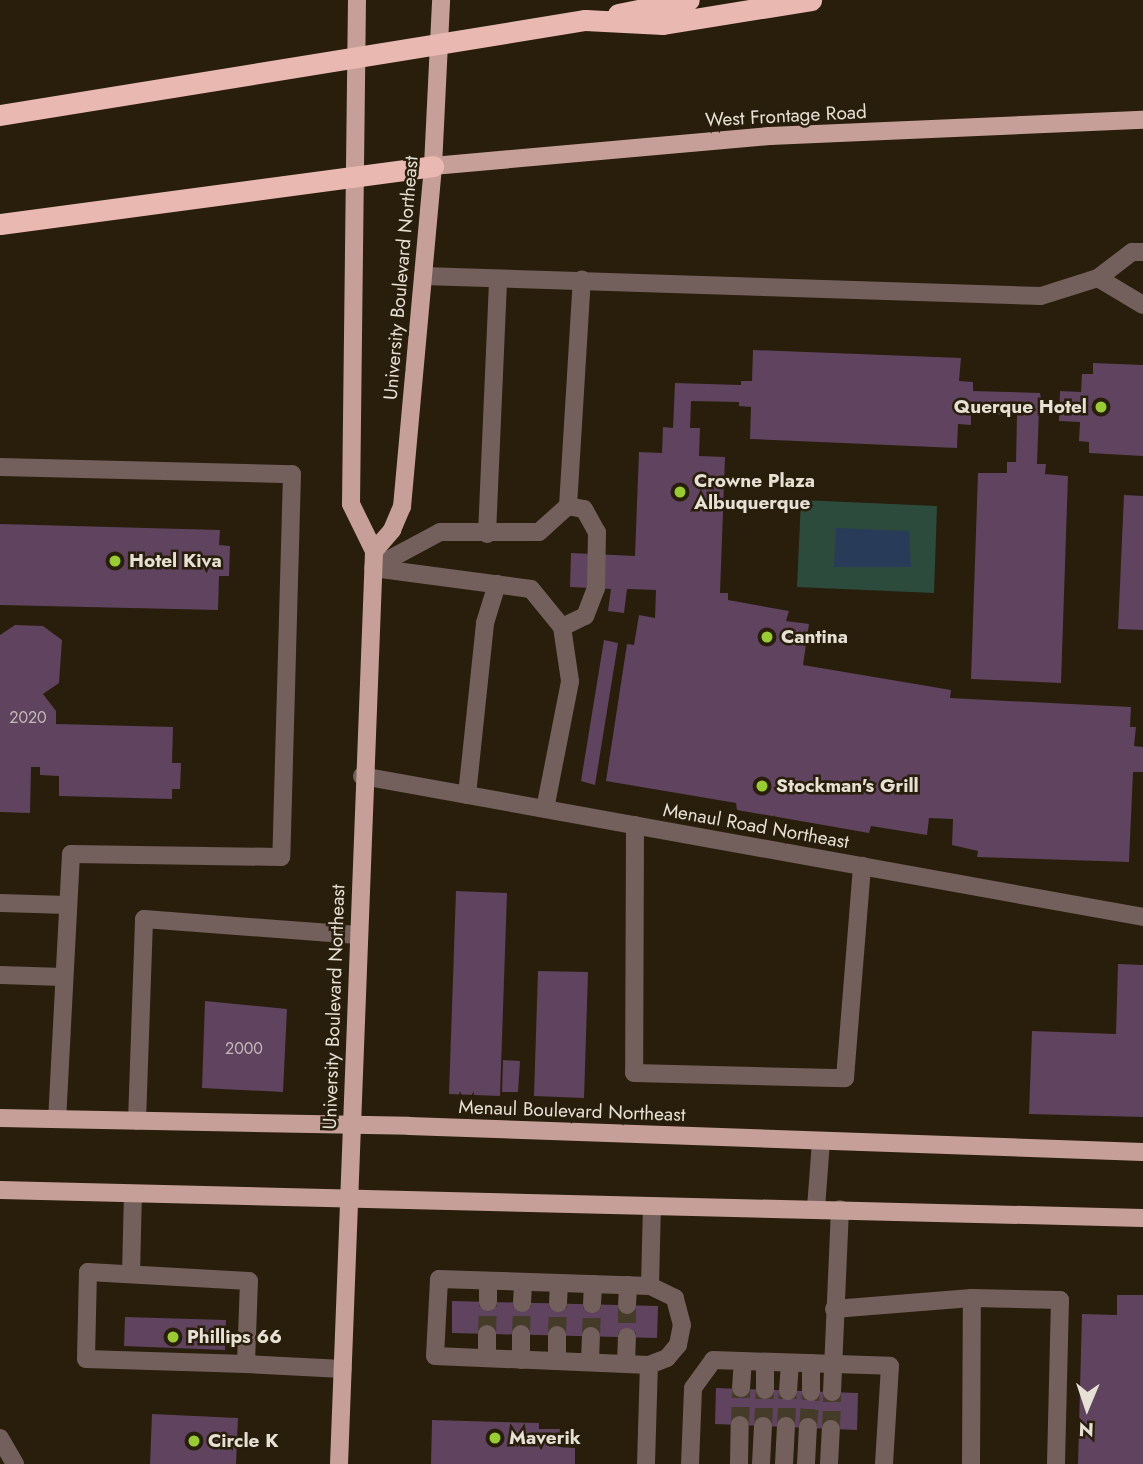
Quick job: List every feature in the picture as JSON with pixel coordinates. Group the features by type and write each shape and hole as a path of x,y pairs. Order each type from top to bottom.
{"highway":[{"path":"0,115 585,20 689,0"},
{"path":"585,20 663,24 811,0"},
{"path":"0,224 433,166"}],"main road":[{"name":"University Boulevard Northeast","path":"339,1464 350,1200 362,776 374,559 351,504 352,175 357,0"},
{"name":"University Boulevard Northeast","path":"374,559 392,530 401,507 433,166 441,0"},
{"name":"West Frontage Road","path":"433,166 770,136 1141,121"},
{"name":"Menaul Boulevard Northeast","path":"0,1118 352,1124 1143,1152"},
{"path":"0,1190 1143,1218"}],"street":[{"path":"423,276 499,280 582,279 647,286 1041,296 1098,278 1132,252 1143,253"},
{"path":"1098,278 1143,305"},
{"path":"374,559 440,532 539,532 568,506 582,279"},
{"path":"487,534 499,280"},
{"path":"0,467 292,474 281,857 71,854 57,1119"},
{"path":"562,627 585,616 596,588 598,555 597,532 584,509 568,506"},
{"path":"374,559 531,589 562,627 570,681 545,809"},
{"path":"467,795 485,623 496,584"},
{"name":"Menaul Road Northeast","path":"362,776 1143,917"},
{"path":"635,825 634,1073 845,1078 862,866"},
{"path":"0,903 68,905"},
{"path":"137,1121 144,919 358,935"},
{"path":"0,975 64,977"},
{"path":"816,1208 821,1141"},
{"path":"131,1274 133,1194"},
{"path":"650,1286 652,1206"},
{"path":"832,1392 831,1363 840,1209"},
{"path":"246,1364 249,1281 88,1272 86,1359 343,1369"},
{"path":"439,1279 628,1285 650,1286 675,1298 682,1325 678,1345 667,1358 649,1365 435,1356 439,1279"},
{"path":"488,1281 488,1302"},
{"path":"522,1303 523,1282"},
{"path":"558,1303 559,1283"},
{"path":"592,1304 593,1284"},
{"path":"627,1306 628,1285"},
{"path":"834,1309 972,1298 1060,1300 1056,1464"},
{"path":"971,1464 972,1298"},
{"path":"487,1334 487,1358"},
{"path":"521,1334 521,1360"},
{"path":"557,1335 557,1361"},
{"path":"590,1362 591,1336"},
{"path":"626,1364 627,1337"},
{"path":"690,1464 693,1388 713,1360 890,1366 884,1464"},
{"path":"741,1388 743,1361"},
{"path":"765,1362 765,1390"},
{"path":"788,1391 790,1363"},
{"path":"811,1363 811,1392"},
{"path":"646,1464 649,1365"},
{"path":"739,1464 740,1425"},
{"path":"761,1464 763,1426"},
{"path":"784,1464 786,1426"},
{"path":"806,1464 808,1427"},
{"path":"829,1464 831,1429"},
{"path":"0,1438 15,1464"}],"green space":[{"path":"801,500 937,506 934,593 797,587"}],"water":[{"path":"836,528 909,531 911,567 834,567"}],"building":[{"path":"753,350 961,358 959,381 973,382 973,391 1040,393 1043,410 1039,409 1037,464 1046,464 1045,474 1068,476 1061,683 971,679 978,473 1007,473 1007,462 1016,462 1017,415 971,414 971,425 958,424 957,448 750,439 751,407 739,406 739,402 691,401 690,428 700,428 699,456 725,457 720,593 728,593 728,600 789,611 786,621 809,624 803,665 951,690 950,698 1131,707 1130,727 1136,727 1134,746 1143,747 1143,772 1133,772 1129,862 977,857 978,851 952,845 953,819 929,818 927,835 871,826 869,833 737,810 736,803 606,781 627,644 634,645 639,615 655,618 656,590 627,589 624,613 608,611 611,589 570,587 571,553 635,556 639,452 662,453 663,427 673,428 675,383 741,385 741,381 752,381"},
{"name":"Querque Hotel","path":"1093,363 1143,365 1143,456 1089,453 1089,442 1079,441 1080,422 1059,421 1060,391 1081,392 1082,374 1093,374"},
{"path":"1124,495 1143,496 1143,630 1118,629"},
{"name":"Hotel Kiva","path":"0,524 220,530 219,545 230,546 229,576 219,576 218,610 0,605"},
{"path":"15,625 43,626 62,640 59,683 43,694 56,711 56,724 173,727 172,763 181,763 180,789 172,789 172,799 59,796 59,776 40,775 40,767 31,767 30,813 0,812 0,635"},
{"path":"604,640 618,643 595,785 581,781"},
{"path":"456,891 507,893 500,1096 449,1094"},
{"path":"1118,964 1143,965 1143,1117 1029,1114 1032,1031 1116,1034"},
{"path":"538,971 588,972 584,1098 534,1096"},
{"path":"205,1001 287,1009 283,1092 202,1088"},
{"path":"503,1060 520,1061 518,1092 502,1092"},
{"path":"1117,1295 1143,1295 1143,1464 1078,1464 1082,1314 1117,1315"},
{"path":"452,1301 658,1306 657,1338 452,1333"},
{"path":"125,1317 226,1320 225,1350 124,1346"},
{"path":"716,1388 858,1393 857,1430 715,1424"},
{"name":"Circle K","path":"152,1414 238,1418 236,1464 150,1464"},
{"name":"Maverik","path":"432,1420 539,1423 539,1429 560,1429 559,1447 575,1448 575,1464 431,1464"}],"tunnel":[{"path":"487,1334 488,1302"},
{"path":"521,1334 522,1303"},
{"path":"557,1335 558,1303"},
{"path":"591,1336 592,1304"},
{"path":"627,1305 627,1337"},
{"path":"740,1425 741,1388"},
{"path":"763,1426 765,1390"},
{"path":"786,1426 788,1391"},
{"path":"808,1427 811,1392"},
{"path":"831,1429 832,1392"}],"place":[{"name":"Querque Hotel","path":"1101,407"},
{"name":"Crowne Plaza Albuquerque","path":"680,492"},
{"name":"Hotel Kiva","path":"115,561"},
{"name":"Cantina","path":"767,637"},
{"name":"Stockman's Grill","path":"762,786"},
{"name":"Phillips 66","path":"173,1337"},
{"name":"Maverik","path":"495,1438"},
{"name":"Circle K","path":"194,1441"}]}
